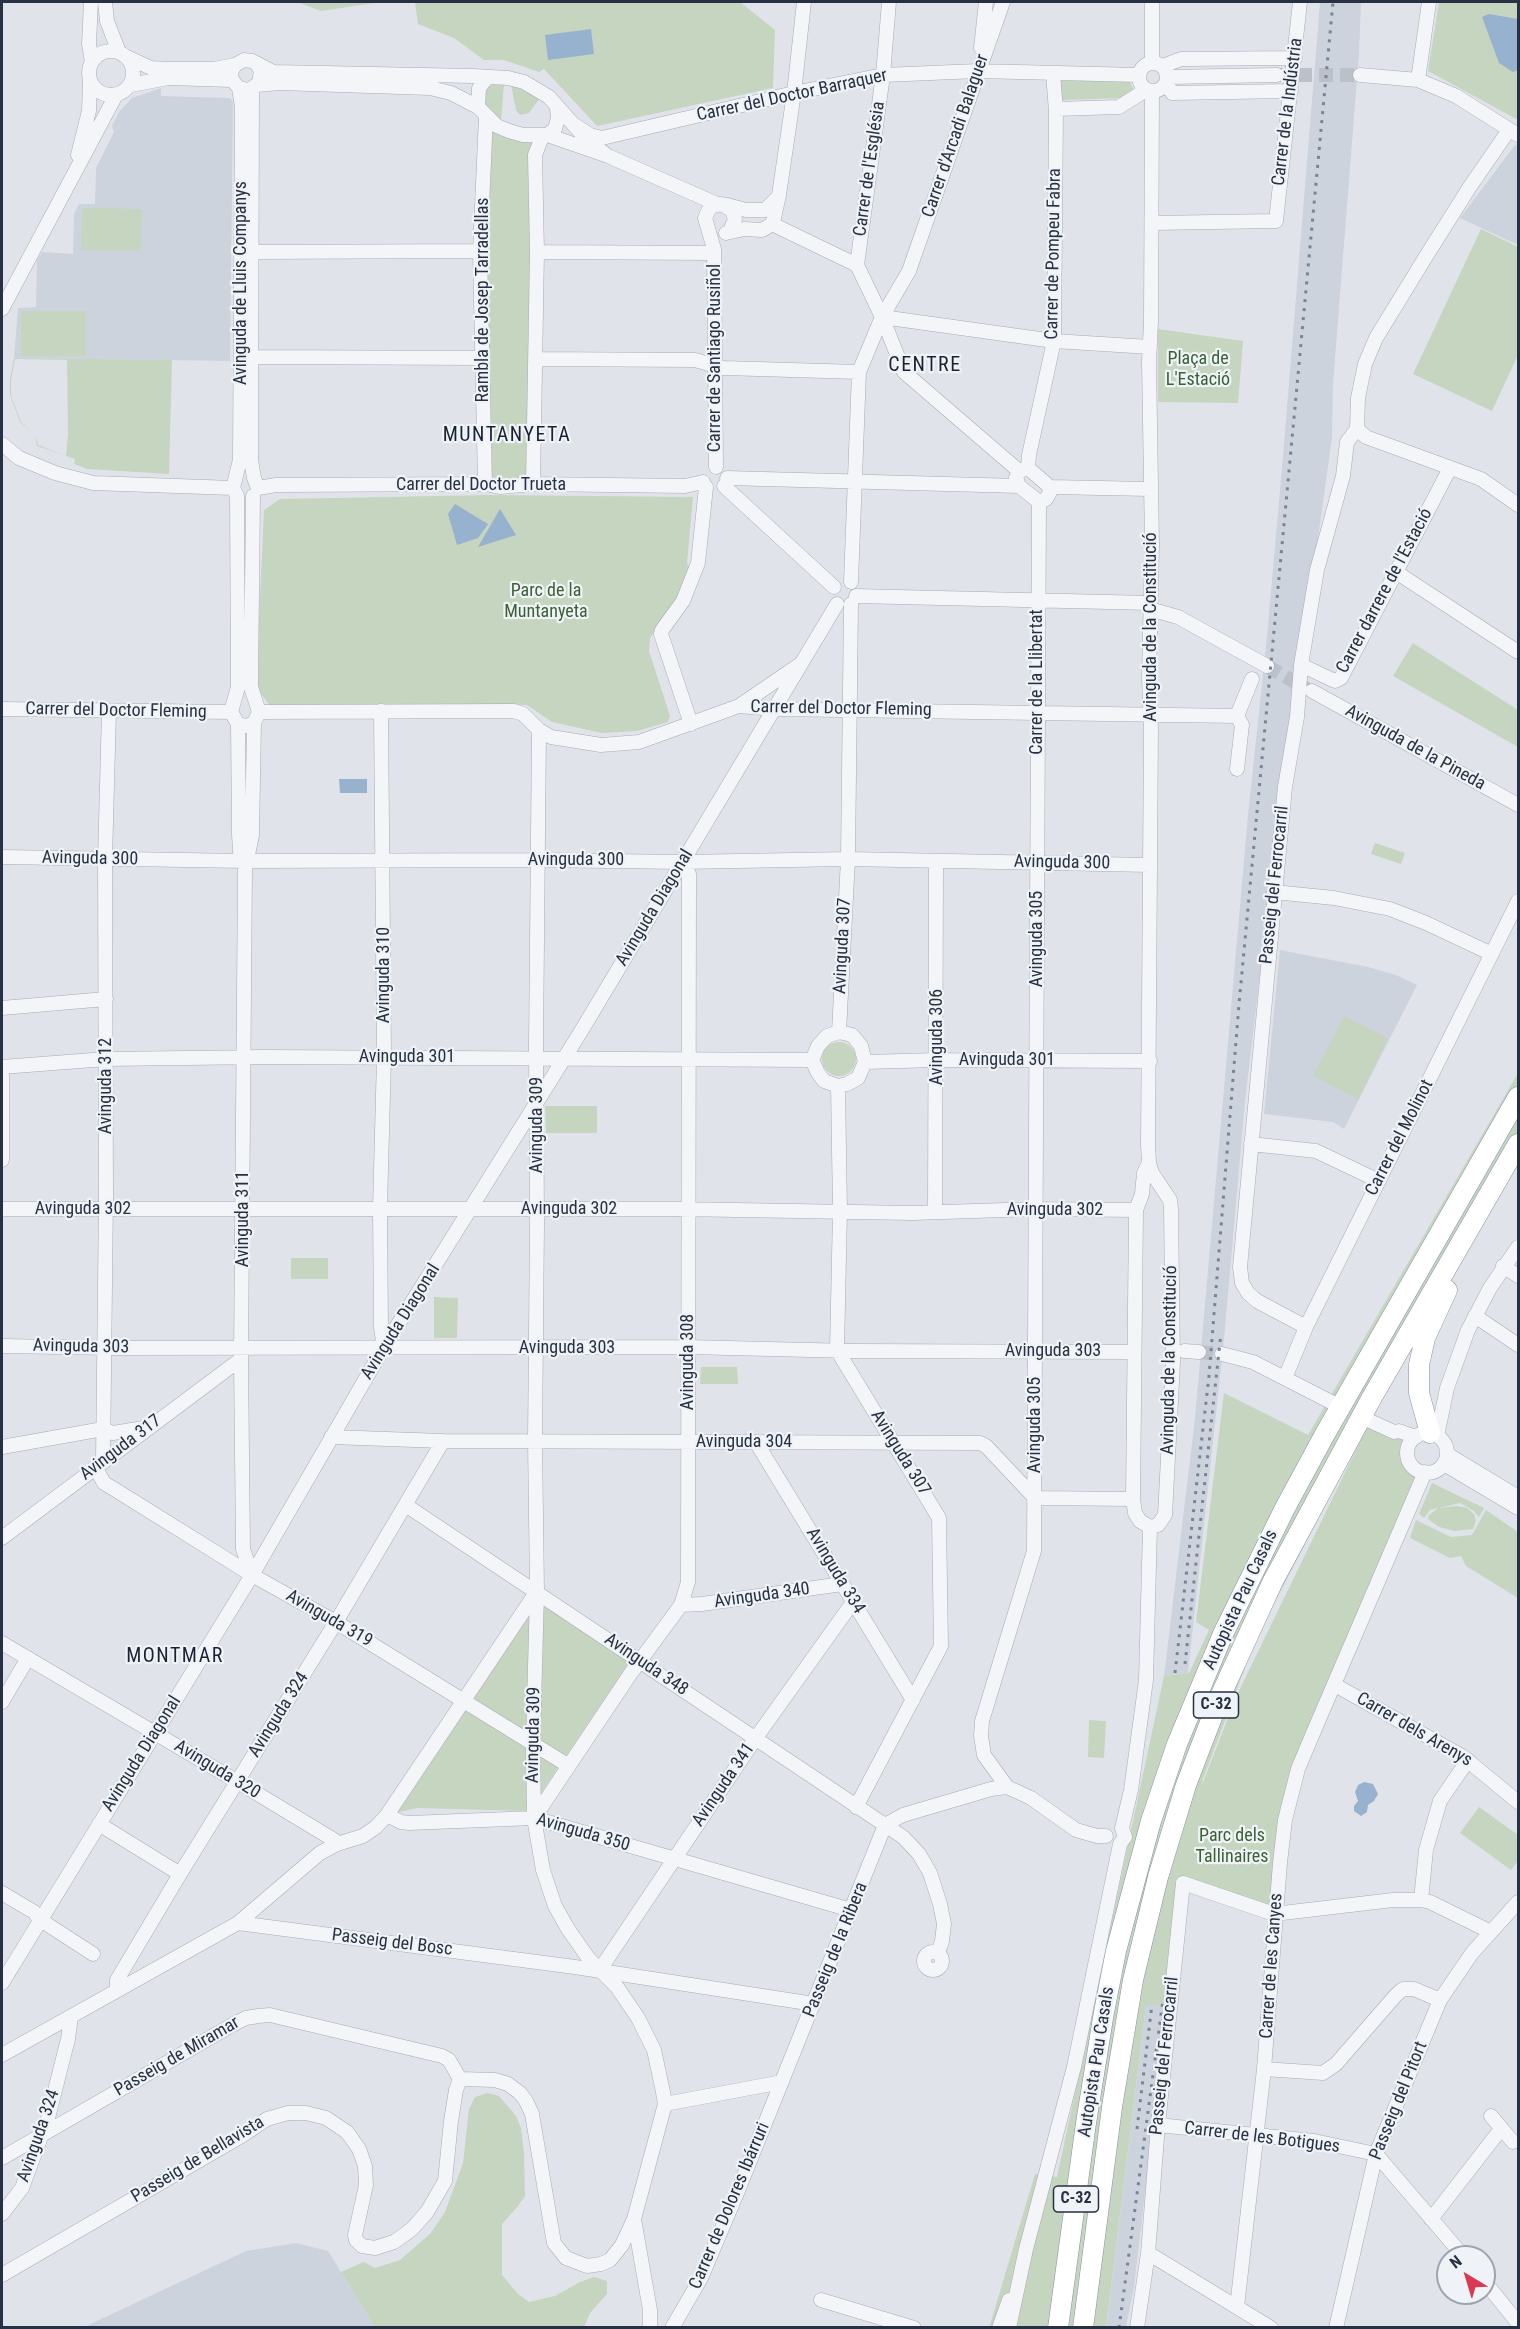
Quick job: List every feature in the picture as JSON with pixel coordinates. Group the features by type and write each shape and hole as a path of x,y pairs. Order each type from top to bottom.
{"highway":[{"name":"Autopista Pau Casals","path":"1058,2328 1086,2123 1108,1992 1133,1884 1177,1744 1223,1634 1286,1508 1331,1424 1466,1192 1518,1097"},
{"name":"Autopista Pau Casals","path":"1083,2328 1113,2096 1133,1980 1158,1876 1186,1785 1219,1699 1273,1581 1371,1398 1518,1144"},
{"path":"1423,1439 1419,1393 1422,1349 1459,1264 1518,1151"}],"street":[{"path":"75,168 89,111 89,71 92,62 89,44 91,2"},
{"path":"90,81 102,94 116,95 124,92 131,85 134,70 123,55 107,21 105,2"},
{"path":"779,195 765,210 746,210 721,204 710,207 706,220 712,232 762,230 772,224 779,195 794,93 804,2"},
{"name":"Carrer de l'Església","path":"857,265 883,75 889,2"},
{"path":"978,71 986,2"},
{"name":"Carrer d'Arcadi Balaguer","path":"859,372 882,316 909,271 1003,2"},
{"path":"1152,2 1162,72 1172,93 1291,92"},
{"name":"Carrer de la Indústria","path":"1152,223 1276,221 1300,2"},
{"path":"1418,80 1429,2"},
{"path":"92,62 104,52 123,55 152,68 214,69 236,65 244,60 256,63 273,72 508,78 539,89 588,141 608,156"},
{"path":"1056,109 1119,107 1149,91 1158,91 1162,72 1181,59 1295,58"},
{"path":"245,86 261,74 256,63"},
{"path":"236,65 231,72 245,86"},
{"path":"1149,91 1139,81 1138,75 1142,67 1162,72 1277,75"},
{"name":"Carrer del Doctor Barraquer","path":"573,124 590,135 602,138 794,93 883,75 978,71 1138,75"},
{"name":"Carrer de Pompeu Fabra","path":"1019,486 1016,478 1024,469 1029,455 1054,341 1056,109 1053,74"},
{"path":"1360,75 1418,80 1456,96 1514,132"},
{"path":"131,85 168,78 245,86 279,82 430,88 451,93 482,112 497,126 509,131 523,135 544,136 608,156 721,204 732,210 735,219 725,232"},
{"path":"482,112 479,88 487,78"},
{"name":"Avinguda de Lluis Companys","path":"245,86 252,252 251,460 255,487 251,687 256,712 252,835 245,861"},
{"name":"Avinguda de Lluis Companys","path":"245,86 242,107 240,460 235,488 238,687 234,713 240,851 245,861"},
{"name":"Avinguda de la Constitució","path":"1149,91 1152,223 1149,347 1152,545 1149,1163 1152,1173 1170,1200 1173,1338 1166,1515 1158,1525 1150,1527 1140,1521 1135,1513 1132,1499 1136,1210 1142,1194 1144,1173 1149,1163"},
{"path":"2,309 75,168 116,95"},
{"path":"533,484 537,252 535,155 544,136 555,129 558,118 557,108"},
{"name":"Rambla de Josep Tarradellas","path":"482,112 480,251 485,484"},
{"name":"Passeig del Ferrocarril","path":"1306,1327 1248,1293 1242,1283 1240,1268 1285,787 1297,717 1301,665 1317,570 1343,476 1347,442 1357,423 1362,370 1376,338 1469,188 1514,132"},
{"name":"Carrer de Santiago Rusiñol","path":"692,192 706,220 714,251 716,467"},
{"path":"772,224 857,265 882,316 904,372 1050,488 1150,489"},
{"name":"Carrer de Santiago Rusiñol","path":"714,251 725,232"},
{"path":"252,252 480,251"},
{"path":"537,252 714,251"},
{"path":"882,316 1054,341 1149,347"},
{"path":"251,357 481,358"},
{"path":"536,359 695,360 723,368 859,372 851,582 856,591 848,601 848,859"},
{"path":"1357,423 1366,438 1481,479 1518,505"},
{"path":"2,444 19,458 55,473 93,483 235,488 244,499 255,487 244,475 235,488"},
{"path":"691,724 661,634 683,601 698,563 705,472 716,467 723,470 726,482 834,587"},
{"name":"Carrer darrere de l'Estació","path":"1301,665 1335,681 1341,678 1450,468"},
{"path":"704,484 714,491 726,482 1019,486 1039,502 1046,499 1050,488"},
{"name":"Carrer del Doctor Trueta","path":"255,487 485,484 500,487 533,484 685,486 704,484"},
{"name":"Carrer de la Llibertat","path":"1037,862 1036,714 1039,502"},
{"path":"1396,572 1518,652"},
{"path":"851,582 839,582 834,587 832,597 848,601 1038,600 1150,606 1178,617 1267,666"},
{"name":"Avinguda Diagonal","path":"2,1983 39,1919 252,1575 384,1347 565,1058 802,663 848,601"},
{"name":"Avinguda Diagonal","path":"739,706 802,663"},
{"path":"1237,770 1242,725 1237,716 1252,679"},
{"name":"Avinguda de la Pineda","path":"1312,691 1518,805"},
{"path":"244,698 256,712 246,726 234,713 244,698"},
{"name":"Carrer del Doctor Fleming","path":"256,712 514,711 524,714 540,730 551,736 601,745 639,742 739,706 775,710 849,709 1237,716"},
{"name":"Carrer del Doctor Fleming","path":"2,709 234,713"},
{"name":"Avinguda 312","path":"99,1464 103,1429 106,1209 105,859 108,711"},
{"name":"Avinguda 310","path":"381,711 384,1058 380,1208 381,1328 384,1347"},
{"name":"Avinguda 309","path":"540,730 537,860 535,1441 537,1591 533,1742 534,1818 543,1870 555,1906 582,1950 599,1971 610,1978 638,2018 654,2050 664,2104"},
{"name":"Avinguda 300","path":"2,857 245,861 682,862 848,859 1150,865"},
{"name":"Avinguda 307","path":"839,1032 848,859"},
{"name":"Avinguda 311","path":"245,861 241,1353 243,1549 252,1575"},
{"name":"Avinguda 308","path":"534,1818 640,1661 681,1605 688,1582 689,874 682,862"},
{"name":"Avinguda 306","path":"935,1212 936,862"},
{"name":"Avinguda 305","path":"1037,862 1034,1551 982,1721 981,1736 984,1755 1007,1787 1031,1798 1076,1830 1106,1836"},
{"path":"1274,892 1334,898 1390,909 1492,954"},
{"name":"Carrer del Molinot","path":"1285,1378 1306,1327 1518,901"},
{"path":"2,1008 106,999"},
{"path":"839,1032 852,1035 861,1046 865,1062 858,1078 838,1086 824,1081 812,1060 818,1046 827,1036 839,1032"},
{"name":"Avinguda 301","path":"2,1067 106,1059 243,1057 812,1060"},
{"name":"Avinguda 301","path":"865,1062 1150,1061"},
{"path":"2,1067 2,1160"},
{"path":"837,1350 840,1211 838,1086"},
{"path":"1251,1144 1316,1151 1379,1181"},
{"path":"1142,1194 1152,1187 1161,1187"},
{"name":"Avinguda 302","path":"2,1209 380,1208 935,1212 1036,1209 1136,1210"},
{"path":"1370,1420 1394,1432 1423,1439 1444,1443 1445,1459 1435,1471 1425,1472 1412,1464 1423,1439 1447,1388 1475,1316 1503,1266 1518,1247"},
{"path":"1503,1266 1518,1276"},
{"path":"1475,1316 1518,1345"},
{"path":"1173,1338 1184,1351 1199,1352"},
{"name":"Avinguda 303","path":"2,1346 241,1353 384,1347 536,1349 687,1347 1133,1352"},
{"name":"Avinguda 307","path":"837,1350 939,1518 941,1646 856,1807"},
{"path":"1173,1362 1184,1351"},
{"name":"Avinguda 317","path":"2,1538 241,1353"},
{"path":"1222,1354 1253,1362 1331,1402"},
{"path":"2,1447 103,1429 113,1433 147,1428"},
{"name":"Avinguda 304","path":"331,1437 443,1441 980,1443 986,1446 1035,1498"},
{"name":"Avinguda 324","path":"117,1990 117,1980 407,1506 443,1441"},
{"name":"Avinguda 334","path":"756,1442 913,1700"},
{"path":"1445,1459 1518,1497"},
{"path":"1445,1459 1518,1508"},
{"name":"Avinguda 319","path":"99,1464 104,1484 252,1575 336,1622 569,1766"},
{"name":"Carrer de les Canyes","path":"1237,2307 1264,2069 1285,1820 1298,1769 1425,1472"},
{"path":"1035,1498 1132,1499"},
{"name":"Avinguda 348","path":"407,1506 903,1837 919,1854 930,1873 944,1924 938,1953"},
{"path":"1011,2328 1019,2279 1074,2067 1120,1844 1125,1837 1122,1828 1131,1790 1146,1680 1150,1527"},
{"name":"Avinguda 340","path":"681,1605 702,1605 843,1584"},
{"path":"2,2055 238,1923 320,1854 337,1844 363,1836 376,1827 387,1815 537,1591"},
{"name":"Avinguda 341","path":"599,1971 755,1739 853,1602"},
{"name":"Avinguda 320","path":"2,1643 238,1782 337,1844"},
{"path":"2,1702 28,1658"},
{"name":"Carrer dels Arenys","path":"1335,1685 1468,1760 1518,1802"},
{"path":"1420,1900 1426,1850 1440,1801 1468,1760"},
{"path":"885,1825 903,1815 991,1789 1007,1787"},
{"name":"Avinguda 350","path":"387,1815 409,1823 534,1818 851,1910"},
{"path":"99,1824 180,1874"},
{"name":"Passeig de la Ribera","path":"782,2082 885,1825"},
{"path":"1120,1844 1111,1844 1106,1836 1111,1827 1122,1828"},
{"name":"Passeig del Ferrocarril","path":"1137,2328 1148,2253 1158,2125 1183,1883 1268,1913 1277,1914"},
{"path":"2,1893 34,1912 39,1919 93,1954"},
{"path":"1277,1914 1393,1900 1420,1900 1430,1902 1491,1932"},
{"name":"Passeig del Pitort","path":"1336,2328 1376,2154 1440,2000 1472,1953 1518,1902"},
{"name":"Passeig del Bosc","path":"238,1923 599,1971 814,2004"},
{"path":"1264,2069 1323,2073 1336,2064 1403,1989 1414,1989 1440,2000"},
{"name":"Passeig de Miramar","path":"2,2158 246,2018 270,2015 442,2056 449,2060 460,2079"},
{"name":"Avinguda 324","path":"2,2214 22,2188 48,2118 68,2039 71,2017"},
{"path":"460,2079 495,2080 508,2084 526,2101 532,2114 554,2243 566,2258 587,2265 601,2264 610,2260 618,2252 634,2219 664,2104 782,2082"},
{"name":"Passeig de Bellavista","path":"2,2275 243,2135 267,2118 288,2113 306,2113 326,2118 347,2132 359,2149 365,2166 366,2185 355,2235 356,2240 362,2246 375,2248 394,2242 412,2229 427,2212 445,2181 453,2111 460,2079"},
{"name":"Carrer de Dolores Ibárruri","path":"672,2328 701,2278 782,2082"},
{"path":"1491,2116 1513,2142"},
{"name":"Carrer de les Botigues","path":"1158,2125 1314,2142 1376,2154"},
{"path":"1431,2219 1502,2129"},
{"path":"1376,2154 1454,2245"},
{"path":"634,2219 650,2310 650,2328"},
{"path":"1148,2253 1271,2328"},
{"path":"999,2328 1005,2307 1019,2279"},
{"path":"1496,2296 1518,2323"},
{"path":"821,2300 914,2328"}],"shaded area":[{"path":"1320,2 1361,2 1359,54 1333,384 1332,438 1276,838 1245,1101 1224,1340 1188,1673 1164,1676 1195,1418 1248,815 1282,468"},
{"path":"161,88 161,96 230,98 233,102 230,361 14,358 18,308 36,307 37,260 42,252 73,254 74,214 79,204 95,204 96,168 114,132 112,126 119,112 132,98"},
{"path":"1515,145 1518,146 1518,245 1460,218"},
{"path":"1280,950 1368,967 1396,975 1417,985 1344,1129 1333,1122 1264,1114"},
{"path":"1146,2005 1167,2005 1134,2287 1126,2327 1106,2328"},
{"path":"296,2243 328,2251 375,2327 82,2328 246,2251"}],"green space":[{"path":"297,2 381,2 321,11"},
{"path":"415,2 740,2 775,30 773,88 597,126 544,69 539,72 504,60 484,60 454,38 418,24"},
{"path":"1439,2 1518,2 1518,120 1428,71"},
{"path":"1063,78 1129,80 1134,91 1125,98 1063,100 1059,82"},
{"path":"504,84 501,121 485,106 484,99 486,90 492,85"},
{"path":"511,85 518,86 540,98 529,113 520,115 516,110"},
{"path":"490,126 518,141 533,143 529,470 526,476 518,480 493,482 490,479 485,300"},
{"path":"82,208 142,209 141,251 81,250"},
{"path":"1481,229 1518,247 1518,355 1492,411 1413,374"},
{"path":"21,311 86,311 86,356 21,356"},
{"name":"Plaça de L'Estació","path":"1158,329 1243,341 1238,403 1158,402"},
{"path":"14,358 172,360 169,474 87,469 74,464 75,459 66,456 67,360 15,359 11,396 21,422 35,435 20,422 10,395"},
{"path":"35,435 38,445 64,455 37,446"},
{"name":"Parc de la Muntanyeta","path":"491,495 693,497 687,563 690,569 674,603 650,638 649,651 670,716 668,722 637,731 602,733 552,722 527,705 271,707 256,687 264,510 280,499"},
{"path":"1413,643 1518,710 1518,747 1393,676"},
{"path":"1375,843 1405,853 1401,864 1371,854"},
{"path":"1344,1016 1388,1038 1358,1099 1313,1076"},
{"path":"839,1042 851,1047 856,1059 851,1071 839,1076 827,1071 822,1059 827,1047"},
{"name":"Parc dels Tallinaires","path":"1518,1073 1518,1151 1369,1420 1256,1639 1203,1779 1202,1785 1236,1697 1370,1421 1404,1440 1411,1464 1421,1471 1298,1769 1277,1914 1183,1883 1167,2005 1146,2005 1106,2327 989,2328 1035,2174 1057,2177 1164,1676 1189,1673 1209,1630 1196,1622 1224,1393 1308,1435"},
{"path":"545,1106 597,1106 597,1133 546,1133"},
{"path":"291,1258 328,1258 328,1279 291,1279"},
{"path":"434,1297 458,1298 457,1338 434,1338"},
{"path":"701,1367 737,1367 738,1384 700,1384"},
{"path":"1432,1483 1484,1508 1479,1517 1474,1511 1460,1503 1439,1508 1457,1506 1467,1508 1474,1514 1476,1521 1473,1529 1454,1531 1439,1527 1429,1520 1428,1516 1438,1508 1430,1510 1424,1518 1419,1514"},
{"path":"1486,1510 1518,1532 1518,1598 1466,1566 1461,1556 1450,1558 1410,1538 1416,1520 1451,1537 1472,1535"},
{"path":"537,1599 630,1661 529,1811 417,1808 395,1813"},
{"path":"1089,1720 1106,1721 1104,1758 1088,1757"},
{"path":"1479,1807 1518,1835 1518,1861 1511,1870 1460,1833"},
{"path":"487,2093 499,2096 516,2116 521,2128 524,2154 525,2196 502,2224 502,2275 518,2294 529,2302 555,2296 594,2277 607,2281 607,2294 590,2313 584,2327 375,2327 341,2272 364,2262 375,2268 400,2260 431,2233 445,2212 463,2163 469,2109 475,2097"}],"water":[{"path":"1489,14 1518,19 1518,70 1513,72 1499,63 1482,17"},
{"path":"591,29 594,54 548,60 545,35"},
{"path":"455,504 488,524 478,538 457,545 448,514"},
{"path":"500,509 516,535 478,547"},
{"path":"339,779 367,779 367,793 340,793"},
{"path":"1364,1782 1373,1784 1378,1794 1368,1805 1367,1812 1361,1816 1354,1811 1354,1806 1358,1801 1355,1792 1358,1785"}],"tunnel":[{"path":"1277,75 1360,75"},
{"path":"1267,666 1307,689"},
{"path":"1199,1352 1222,1354"}],"railway":[{"path":"1175,1673 1209,1376 1239,1004 1333,2"},
{"path":"1185,1664 1221,1333"},
{"path":"1119,2328 1163,2000"},
{"path":"1137,2129 1152,2004"}],"district":[{"name":"CENTRE","path":"925,366"},
{"name":"MUNTANYETA","path":"507,436"},
{"name":"MONTMAR","path":"175,1657"}]}
